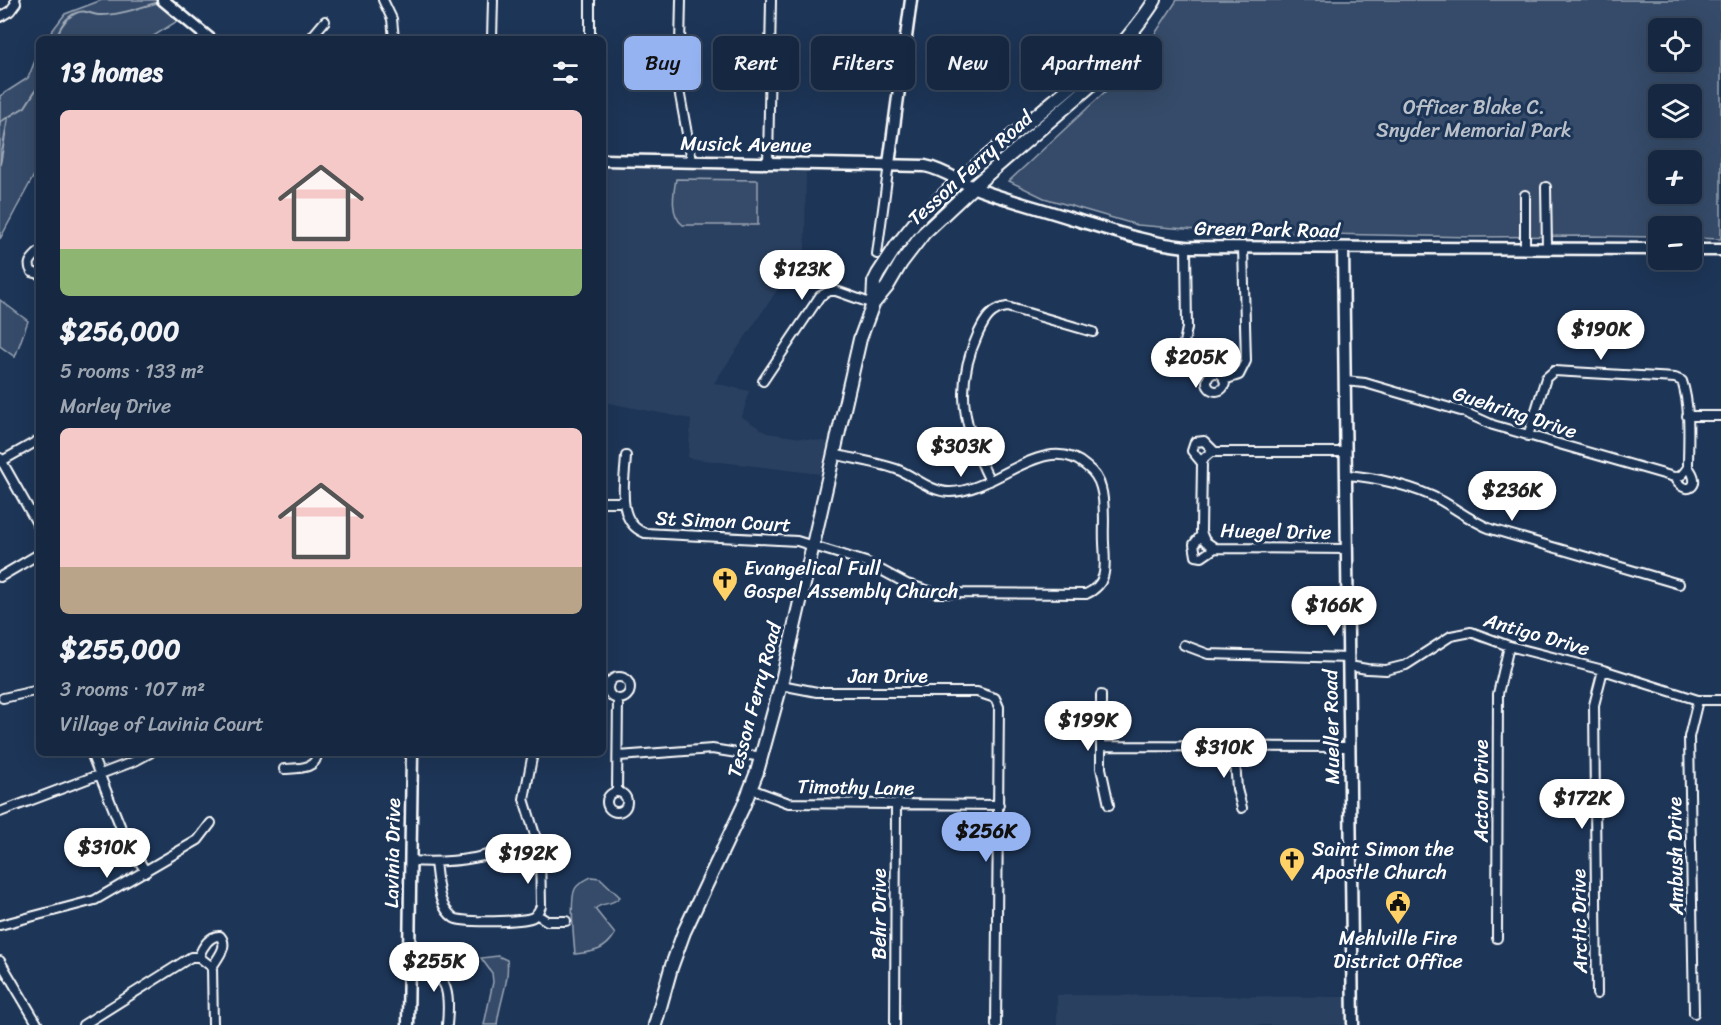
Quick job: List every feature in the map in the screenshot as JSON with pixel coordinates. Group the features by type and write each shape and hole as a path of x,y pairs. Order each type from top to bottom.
{"main road":[{"name":"Tesson Ferry Road","path":"1129,36 1155,0"},
{"name":"Tesson Ferry Road","path":"655,1025 671,968 684,933 751,789 762,757 781,685 860,339 873,303 874,282 897,245 918,219 958,181 1067,90"},
{"name":"Tesson Ferry Road","path":"873,303 887,287 924,232 1086,90"}],"street":[{"path":"0,17 10,11 16,3 15,0"},
{"path":"383,0 392,19 394,36"},
{"path":"492,0 492,36"},
{"path":"590,0 590,36"},
{"path":"681,0 679,90 692,161"},
{"path":"768,163 771,0"},
{"path":"876,254 911,0"},
{"path":"166,3 206,36"},
{"path":"312,36 325,21"},
{"name":"Musick Avenue","path":"606,160 889,164"},
{"name":"Green Park Road","path":"889,164 931,167 958,181 1001,197 1127,235 1186,247 1648,249"},
{"path":"992,171 994,184 1001,197"},
{"path":"1546,187 1547,248"},
{"path":"1525,195 1525,248"},
{"path":"1184,343 1187,328 1186,247"},
{"path":"1224,380 1239,375 1246,361 1244,248"},
{"name":"Mueller Road","path":"1343,248 1353,1025"},
{"path":"1702,250 1721,250"},
{"path":"36,255 29,263 29,267 36,273"},
{"path":"763,381 820,296 836,291 873,303"},
{"path":"833,454 893,468 943,492 967,490 990,481 976,453 969,432 963,387 965,370 972,349 989,314 1007,307 1093,332"},
{"name":"Guehring Drive","path":"1345,381 1365,383 1464,412 1493,425 1528,436 1674,477 1684,489 1690,488 1695,483 1695,478 1688,467 1687,416 1684,387 1679,379 1554,370 1546,378 1528,436"},
{"path":"1687,416 1721,416"},
{"path":"1210,453 1204,441 1195,442 1192,451 1202,463 1203,538 1194,544 1196,556 1202,557 1215,548"},
{"path":"36,442 0,461 36,521"},
{"path":"1210,453 1346,452"},
{"path":"1202,463 1210,453"},
{"name":"St Simon Court","path":"626,456 624,502 627,517 632,525 645,533 797,541 866,562 907,584 936,593 1086,594 1096,590 1104,574 1102,495 1095,475 1079,460 1066,455 1049,454 990,481"},
{"path":"1674,477 1684,474 1688,467"},
{"path":"1346,475 1365,476 1424,493 1491,529 1678,584"},
{"path":"606,502 624,502"},
{"name":"Huegel Drive","path":"1203,538 1215,548 1347,549"},
{"path":"0,577 36,556"},
{"name":"Antigo Drive","path":"1184,645 1208,654 1349,662 1367,669 1386,670 1406,665 1451,636 1471,632 1509,646 1603,670 1698,700 1721,700"},
{"name":"Acton Drive","path":"1497,938 1498,694 1509,646"},
{"name":"Arctic Drive","path":"1597,993 1594,705 1603,670"},
{"name":"Jan Drive","path":"781,685 817,692 977,692 995,698 999,707 999,805"},
{"path":"3,698 36,691"},
{"path":"1101,695 1102,779 1109,805"},
{"path":"617,792 618,699"},
{"name":"Ambush Drive","path":"1694,1013 1689,737 1698,700"},
{"path":"1101,746 1349,747"},
{"path":"1234,746 1242,808"},
{"path":"619,756 712,749 762,757"},
{"path":"92,756 125,838 146,872"},
{"path":"0,812 99,776 144,756"},
{"path":"284,769 307,768 314,764 317,756"},
{"name":"Lavinia Drive","path":"408,1025 412,756"},
{"path":"435,862 440,901 454,918 467,922 527,919 536,914 541,906 540,851 524,799 532,756"},
{"name":"Timothy Lane","path":"751,789 789,803 999,805"},
{"name":"Behr Drive","path":"895,1025 896,804"},
{"path":"996,1025 999,805"},
{"path":"0,925 95,900 198,840 212,824"},
{"path":"411,861 435,862 482,858 536,839"},
{"path":"536,914 547,921 566,921"},
{"path":"83,1025 191,957 206,962 213,1025"},
{"path":"0,961 38,1025"},
{"path":"409,968 428,970 444,983 449,1000 447,1025"}],"shaded area":[{"path":"606,166 806,168 805,249 714,383 749,391 742,417 767,433 828,442 820,474 688,458 691,419 606,403"},
{"path":"1057,995 1345,997 1346,1025 1057,1025"}],"green space":[{"path":"102,0 155,0 179,20 154,36 48,36 65,14"},
{"name":"Officer Blake C. Snyder Memorial Park","path":"1177,0 1721,0 1721,239 1702,238 1702,216 1648,216 1648,237 1474,237 1221,232 1137,225 1044,198 1009,181 1107,90 1162,90 1162,36 1154,36"},
{"path":"36,58 36,172 0,239 0,96 28,78"},
{"path":"676,179 758,180 758,225 683,225 674,210"},
{"path":"0,300 28,321 15,357 0,346"},
{"path":"591,877 600,878 620,897 595,909 615,934 598,950 575,954 572,921 573,895 578,885"},
{"path":"498,956 507,960 506,984 497,1025 484,1025 493,982 492,973 481,958"}],"waterway":[{"path":"57,36 63,24 76,13 82,11 98,15 113,14 159,2"},
{"path":"0,122 25,107 36,90"},
{"path":"0,165 8,118"}],"place":[{"name":"Evangelical Full Gospel Assembly Church","path":"725,603"},
{"name":"Saint Simon the Apostle Church","path":"1292,883"},
{"name":"Mehlville Fire District Office","path":"1398,926"}]}
